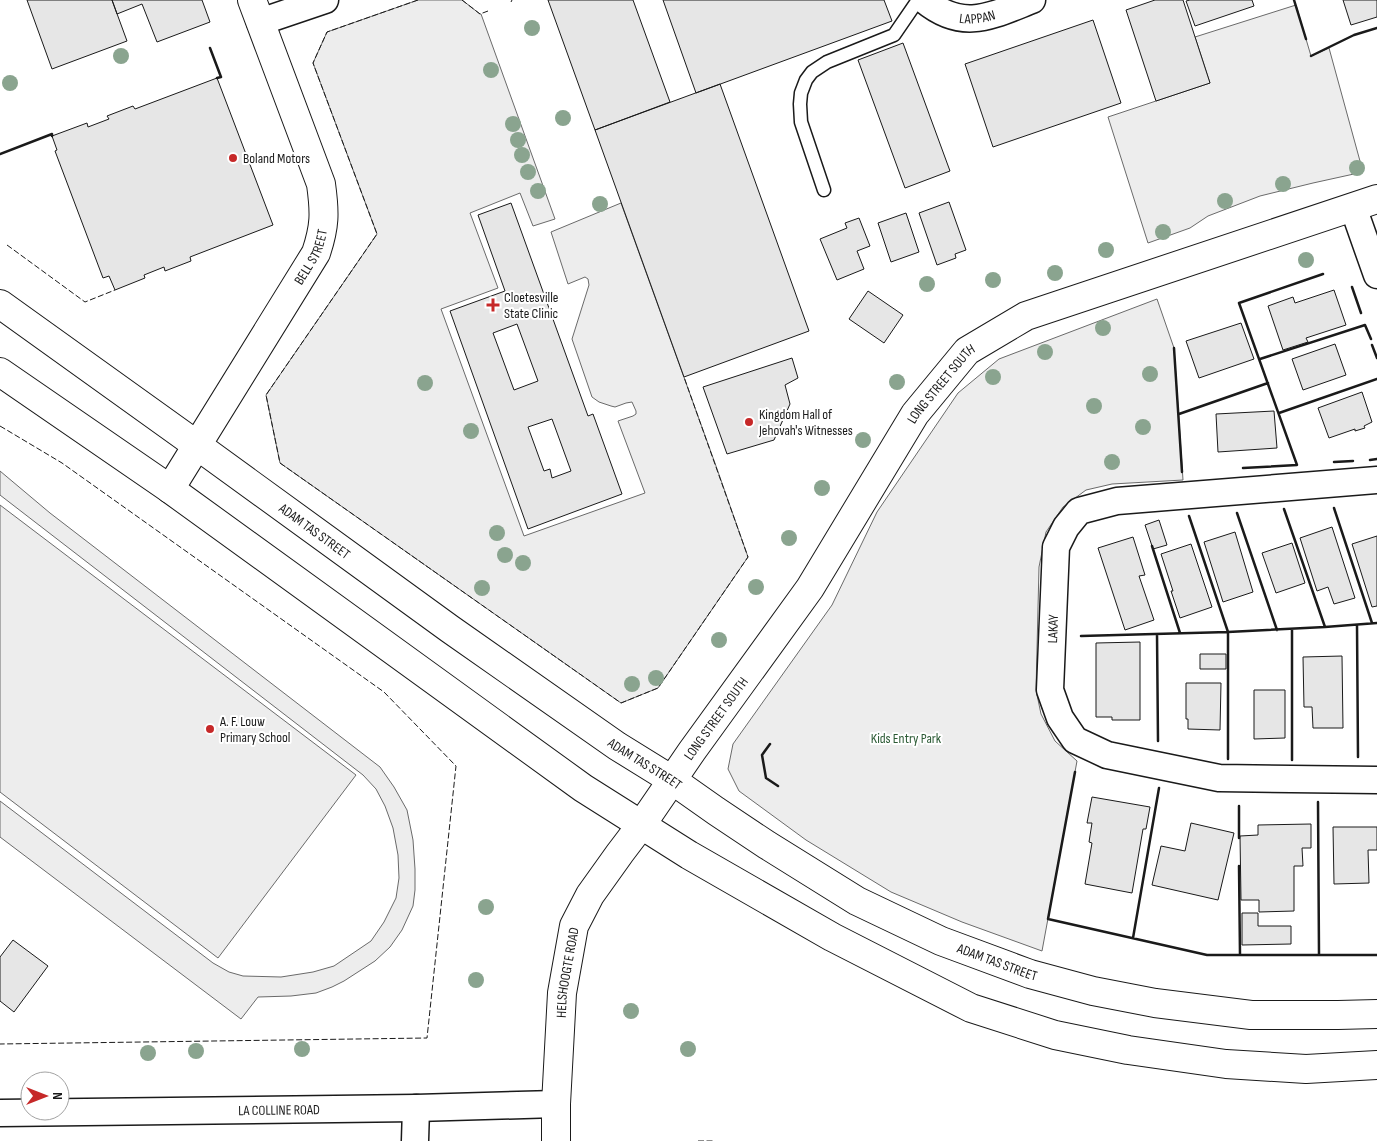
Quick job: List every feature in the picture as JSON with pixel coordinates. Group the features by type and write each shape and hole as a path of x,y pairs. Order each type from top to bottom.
{"main road":[{"name":"BELL STREET","path":"170,489 316,253 323,232 324,208 321,184 256,11"},
{"name":"LONG STREET SOUTH","path":"642,824 692,750 810,588 915,414 967,351 1026,316 1365,203"},
{"name":"ADAM TAS STREET","path":"0,304 450,629 617,746 672,780 716,812 767,845 857,901 941,941 1030,974 1093,991 1155,1003 1251,1015 1377,1014"},
{"path":"0,372 170,489 583,788 689,855 824,932 971,1008 1055,1035 1128,1050 1187,1059 1226,1064 1306,1069 1377,1065"},
{"name":"HELSHOOGTE ROAD","path":"556,1141 562,993 574,926 590,895 642,824"}],"street":[{"path":"256,11 324,0"},
{"name":"LAPPAN","path":"924,0 948,16 969,18 989,17 1032,0"},
{"path":"1365,203 1377,275"},
{"name":"LAKAY","path":"1377,480 1117,501 1079,510 1066,526 1056,547 1050,690 1060,718 1075,740 1107,754 1219,778 1377,780"},
{"name":"LA COLLINE ROAD","path":"0,1113 416,1108 556,1104"},
{"path":"415,1141 416,1108"}],"lane":[{"path":"824,190 801,122 801,92 806,80 812,72 827,62 894,35 918,0"}],"shaded area":[{"name":"Cloetesville State Clinic","path":"418,0 462,0 481,14 555,219 533,226 520,193 470,213 498,288 441,309 524,536 645,493 618,421 633,416 636,414 636,411 632,402 615,407 599,402 592,397 572,339 589,285 588,279 585,277 568,284 551,232 621,203 748,557 658,688 621,703 280,463 266,395 377,234 313,63 327,32"},
{"path":"1296,5 1311,56 1329,48 1363,172 1260,196 1208,216 1190,228 1148,243 1108,117 1210,83 1195,37"},
{"name":"Kids Entry Park","path":"1157,299 1174,348 1183,480 1112,484 1086,490 1063,507 1046,532 1039,567 1036,690 1041,714 1055,741 1077,761 1042,951 962,922 891,892 806,840 739,791 728,769 733,744 832,605 877,512 958,393 999,359"},
{"path":"0,471 50,513 380,767 407,810 413,840 415,890 413,906 402,930 390,947 375,961 344,981 316,993 258,997 241,1019 0,837 0,801 213,963 229,972 243,976 281,977 313,972 334,966 371,941 384,922 396,898 399,878 398,855 393,828 376,789 363,775 0,495"},
{"path":"0,505 356,775 218,958 0,792"}],"building":[{"path":"27,0 112,0 127,41 52,69"},
{"path":"112,0 202,0 210,22 157,42 142,4 117,14"},
{"path":"548,0 633,0 670,102 595,130"},
{"path":"663,0 884,0 892,21 696,93"},
{"path":"1155,0 1183,0 1210,83 1156,101 1126,10"},
{"path":"1252,0 1254,6 1195,26 1186,1"},
{"path":"1343,0 1377,0 1377,17 1351,25"},
{"path":"1093,20 1121,103 993,147 965,64"},
{"path":"903,43 950,171 905,188 858,60"},
{"path":"217,78 273,225 190,257 191,261 165,271 164,267 144,275 145,278 115,290 109,276 103,278 55,151 57,150 52,136 87,123 88,127 109,119 107,116 133,106 135,109"},
{"path":"720,84 809,331 684,377 595,130"},
{"path":"949,202 966,250 955,254 956,258 937,265 919,213"},
{"path":"511,203 588,416 593,414 622,494 528,529 450,311 505,291 478,215","holes":["517,324 538,381 514,390 493,333","552,419 571,471 552,478 550,469 544,471 528,427"]},
{"path":"906,213 919,252 891,262 878,223"},
{"path":"859,218 870,246 857,251 864,269 837,280 820,239 847,228 845,223"},
{"path":"1334,290 1346,325 1306,338 1308,342 1283,350 1268,306 1293,297 1295,303"},
{"path":"868,291 903,315 884,343 849,319"},
{"path":"1241,323 1254,359 1199,378 1186,341"},
{"path":"1335,344 1346,375 1303,390 1292,359"},
{"name":"Kingdom Hall of Jehovah's Witnesses","path":"792,358 798,378 785,385 790,404 774,440 727,454 703,387"},
{"path":"1362,392 1372,422 1364,426 1365,428 1355,431 1355,429 1329,438 1318,408"},
{"path":"1274,411 1277,448 1218,452 1216,414"},
{"path":"1159,520 1167,545 1153,549 1145,525"},
{"path":"1332,527 1355,598 1334,604 1328,587 1317,591 1300,538"},
{"path":"1235,532 1253,592 1223,602 1204,542"},
{"path":"1377,536 1377,606 1372,607 1352,544"},
{"path":"1133,537 1145,575 1139,576 1154,620 1125,630 1098,548"},
{"path":"1292,543 1305,583 1276,593 1262,553"},
{"path":"1191,544 1212,607 1180,618 1161,554"},
{"path":"1140,642 1140,720 1112,720 1112,717 1096,717 1096,643"},
{"path":"1200,654 1226,654 1226,669 1200,669"},
{"path":"1342,656 1343,728 1313,728 1312,707 1304,707 1303,657"},
{"path":"1186,683 1221,683 1220,730 1188,729 1188,719 1186,719"},
{"path":"1254,690 1285,690 1285,738 1254,739"},
{"path":"1092,797 1150,807 1146,829 1143,829 1132,893 1085,884 1092,843 1089,842 1092,823 1087,823"},
{"path":"1191,823 1234,833 1218,900 1152,885 1161,846 1185,851"},
{"path":"1311,824 1311,848 1302,848 1303,866 1294,866 1294,911 1259,912 1259,900 1241,900 1240,836 1258,835 1258,825"},
{"path":"1333,827 1377,827 1377,850 1368,850 1369,883 1334,884"},
{"path":"1242,913 1258,913 1258,926 1291,926 1291,944 1242,945"},
{"path":"13,940 48,966 14,1012 0,1001 0,957"}],"fence":[{"path":"418,0 327,32 313,63 377,234 266,395 280,463 621,703 658,688 748,557 684,377"},
{"path":"462,0 480,14 488,11"},
{"path":"7,245 85,302 115,290"},
{"path":"0,426 62,463 384,692 456,766 427,1038 0,1044"},
{"path":"698,1141 713,1141"}],"wall":[{"path":"1294,0 1306,39"},
{"path":"1311,56 1354,35 1377,28"},
{"path":"210,48 221,77 217,78"},
{"path":"0,154 52,134 52,136"},
{"path":"1243,468 1297,465 1239,303 1323,274"},
{"path":"1352,287 1361,313"},
{"path":"1260,359 1365,325 1371,339"},
{"path":"1372,345 1377,358"},
{"path":"1174,348 1182,472"},
{"path":"1279,413 1377,379"},
{"path":"1179,414 1268,383"},
{"path":"1370,460 1377,459"},
{"path":"1334,462 1353,461"},
{"path":"1334,508 1372,623"},
{"path":"1284,509 1325,627"},
{"path":"1237,513 1277,630"},
{"path":"1189,516 1228,632 1228,759"},
{"path":"1152,546 1180,633"},
{"path":"1081,636 1228,632 1377,623"},
{"path":"1357,625 1358,757"},
{"path":"1292,629 1292,760"},
{"path":"1157,634 1158,741"},
{"path":"770,744 762,755 766,778 778,786"},
{"path":"1075,772 1048,919 1207,955 1377,955"},
{"path":"1133,938 1159,788"},
{"path":"1318,802 1319,955"},
{"path":"1239,806 1239,838"},
{"path":"1239,866 1240,955"}],"place":[{"name":"Boland Motors","path":"233,158"},
{"name":"Cloetesville State Clinic","path":"493,305"},
{"name":"Kingdom Hall of Jehovah's Witnesses","path":"749,422"},
{"name":"A. F. Louw Primary School","path":"210,729"}]}
